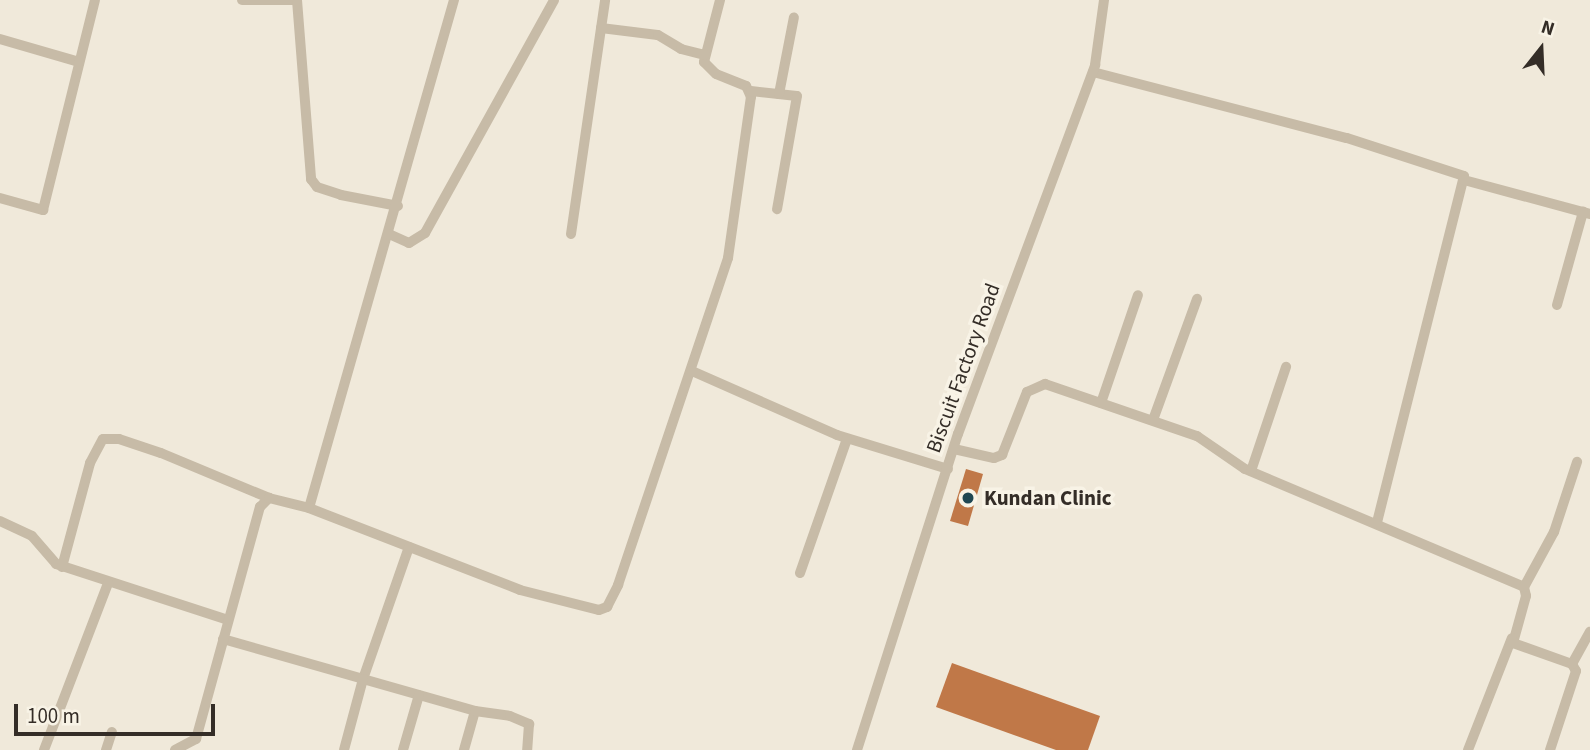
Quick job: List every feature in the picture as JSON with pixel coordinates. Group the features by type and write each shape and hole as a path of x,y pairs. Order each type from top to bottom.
{"street":[{"path":"0,198 43,209 95,0"},
{"path":"242,0 297,0 311,179 317,187 341,195 398,206"},
{"path":"309,508 398,206 454,0"},
{"path":"389,234 409,243 418,241 425,233 554,0"},
{"path":"571,234 605,0"},
{"path":"720,0 705,55 709,70 751,91 797,96 777,209"},
{"name":"Biscuit Factory Road","path":"857,750 947,468 1093,72 1104,0"},
{"path":"779,94 794,17"},
{"path":"601,28 658,35 681,49 705,55"},
{"path":"0,39 79,62"},
{"path":"1093,72 1424,159 1464,176 1377,523"},
{"path":"62,566 90,463 103,439 119,439 161,453 270,498 309,508 520,590 583,608 607,607 692,371 725,270 751,91"},
{"path":"1464,180 1586,213 1557,305"},
{"path":"1101,403 1138,295"},
{"path":"1153,420 1197,299"},
{"path":"1251,471 1286,367"},
{"path":"692,371 847,439 947,468"},
{"path":"954,449 994,458 1002,455 1027,392 1034,385 1045,384 1206,440 1251,471 1524,587"},
{"path":"800,573 847,439"},
{"path":"1468,750 1513,638 1526,596 1524,587 1555,532 1577,462"},
{"path":"175,750 196,739 260,507 270,498"},
{"path":"0,521 32,536 42,553 62,566 228,620"},
{"path":"344,750 363,679 409,547"},
{"path":"44,750 108,583"},
{"path":"1572,664 1590,632"},
{"path":"1513,638 1516,645 1572,664 1576,671 1550,750"},
{"path":"223,639 475,711 510,716 529,724 527,750"},
{"path":"404,750 419,695"},
{"path":"464,750 475,711"},
{"path":"106,750 112,732"}],"building":[{"path":"966,469 983,474 968,526 950,521"},
{"path":"952,663 1100,716 1088,750 1056,750 936,707"}],"place":[{"name":"Kundan Clinic","path":"968,498"}]}
